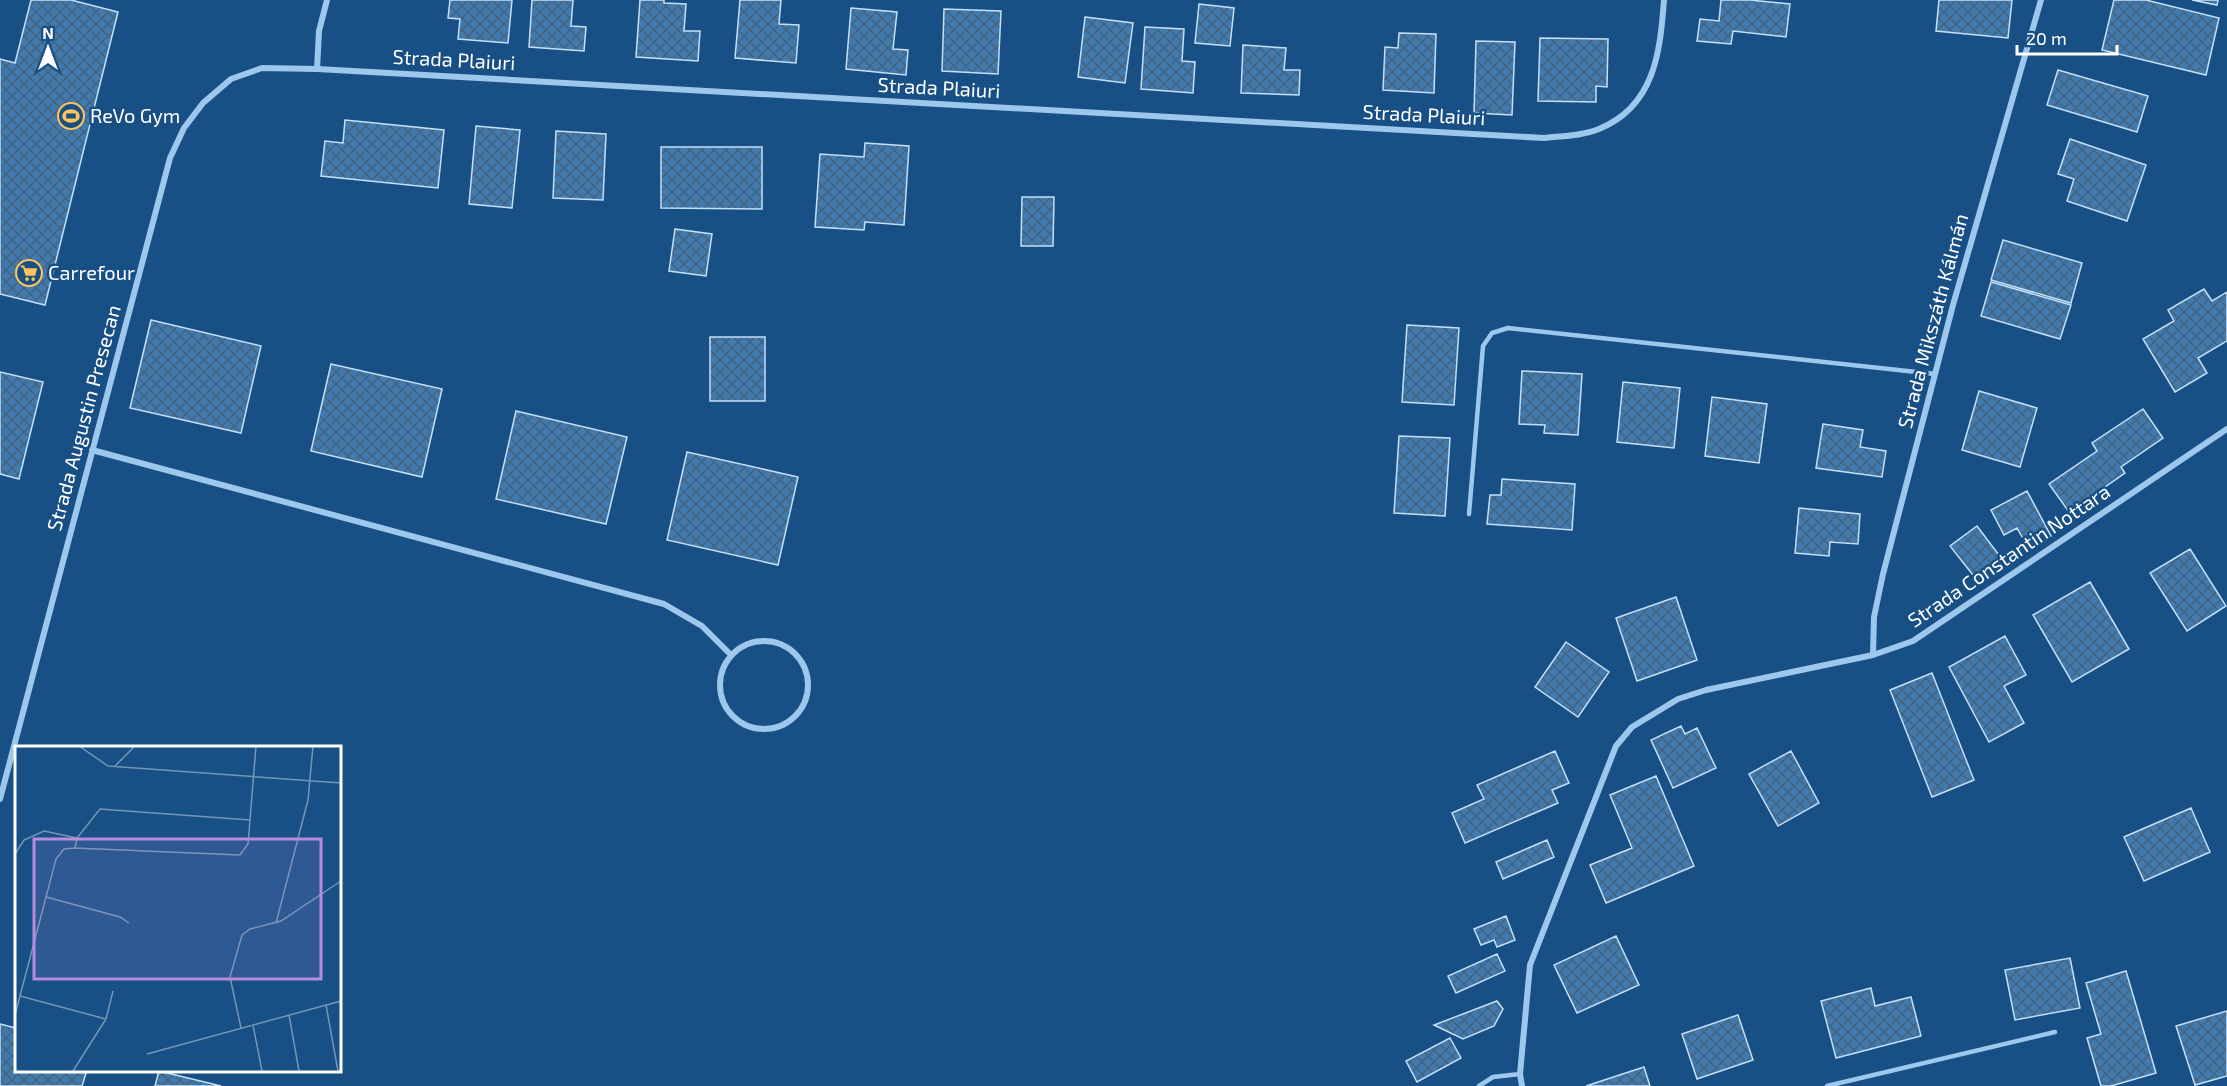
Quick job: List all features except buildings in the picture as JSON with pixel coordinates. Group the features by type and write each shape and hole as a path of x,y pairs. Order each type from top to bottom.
{"street":[{"path":"317,69 319,31 327,0"},
{"name":"Strada Plaiuri","path":"317,69 1544,138 1574,135 1599,129 1624,113 1642,95 1656,66 1664,0"},
{"name":"Strada Mikszáth Kálmán","path":"1873,655 1874,617 1883,574 1935,374 2041,0"},
{"name":"Strada Augustin Presecan","path":"0,799 170,158 184,128 203,103 231,79 262,68 317,69"},
{"name":"Strada Constantin Nottara","path":"1522,1086 1520,1074 1530,964 1616,746 1632,727 1678,699 1706,690 1873,655 1913,641 2227,429"},
{"path":"92,450 664,604 702,626 731,655"},
{"path":"758,641 774,641 788,647 799,657 806,668 809,682 808,696 802,709 781,727 767,730 753,728 739,722 728,712 721,698 719,682 723,668 731,655 744,645 758,641"}],"lane":[{"path":"1470,514 1483,346 1491,333 1508,328 1935,374"},
{"path":"1827,1086 2055,1032"},
{"path":"1479,1086 1493,1077 1520,1074"}],"place":[{"name":"ReVo Gym","path":"71,116"},
{"name":"Carrefour","path":"29,273"}]}
